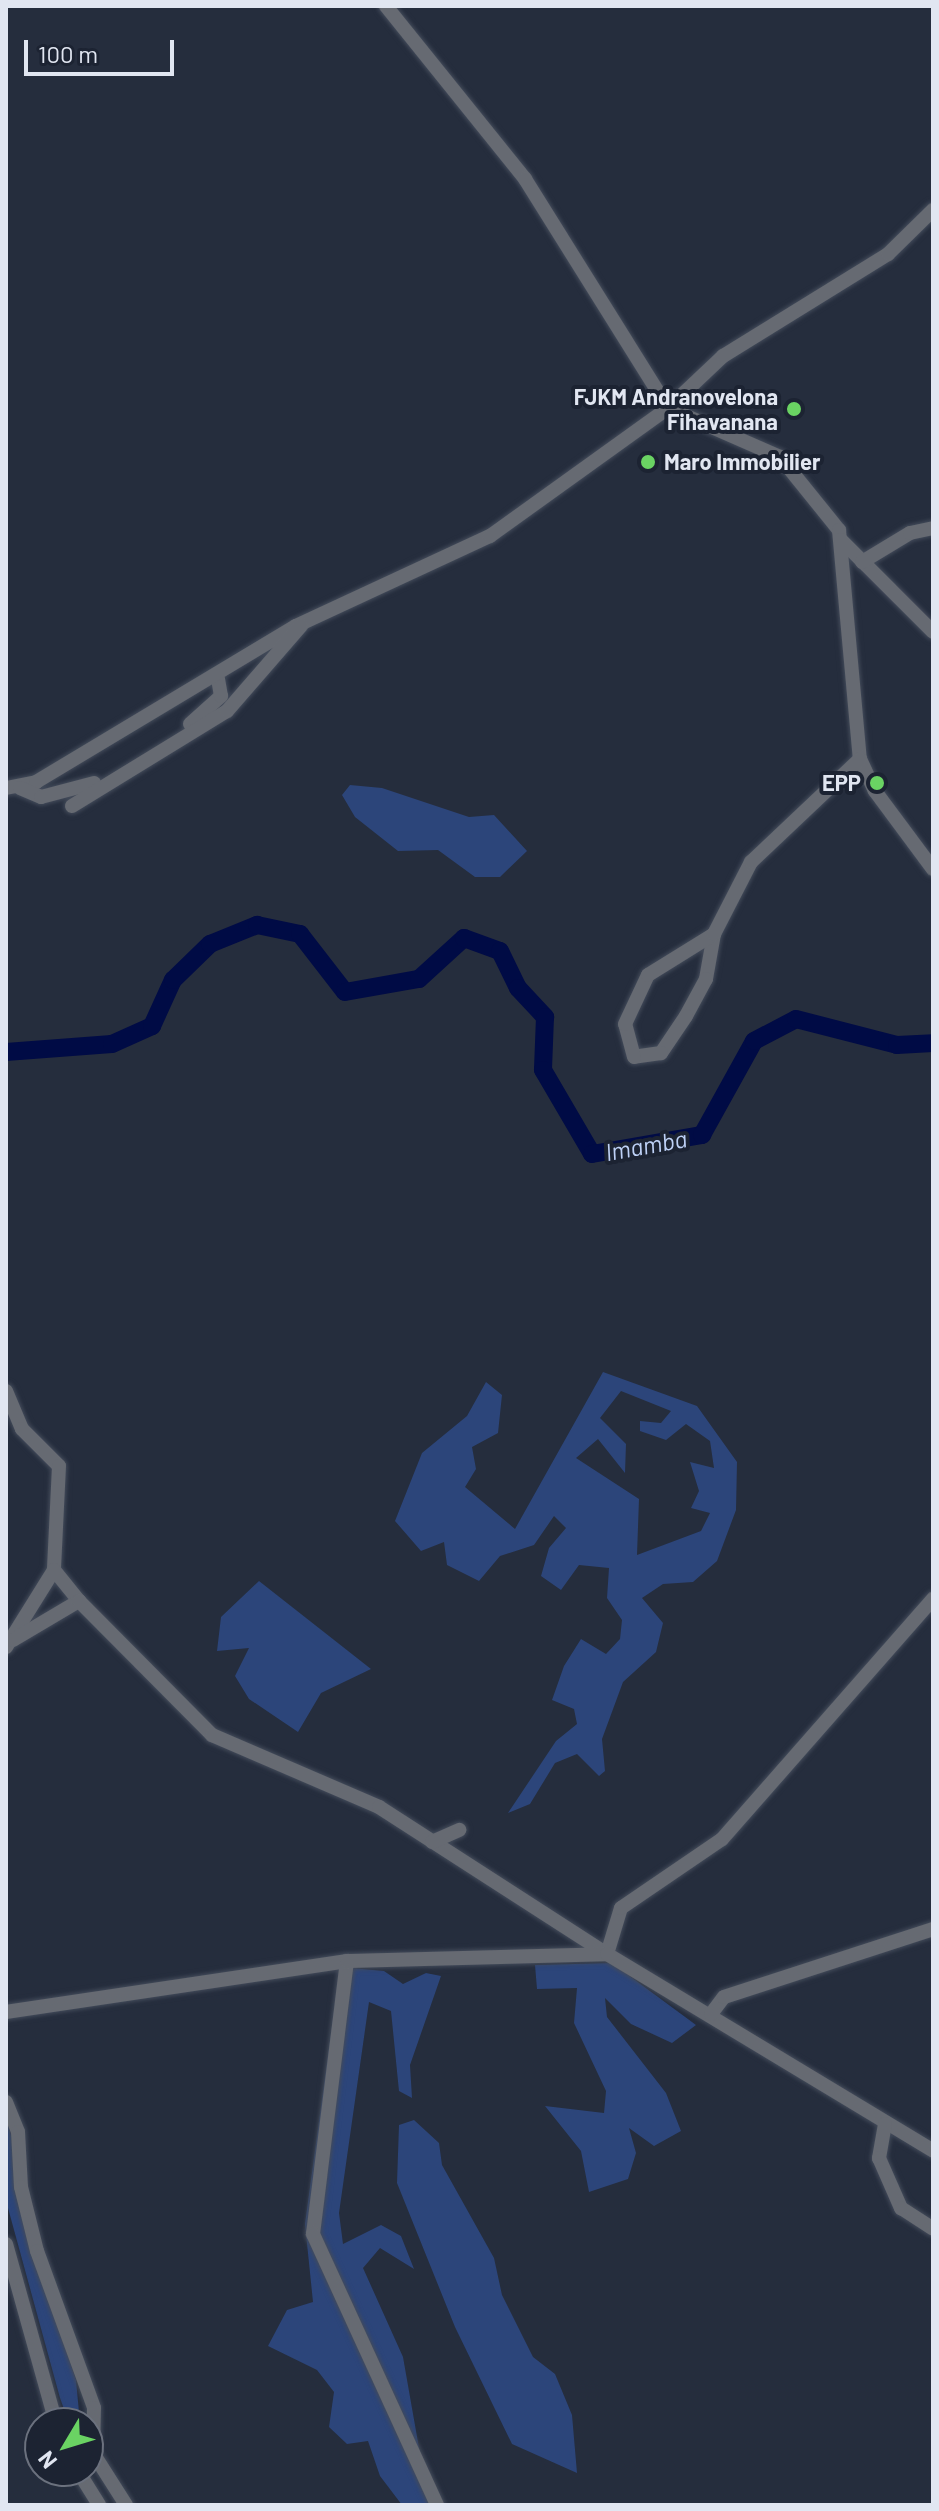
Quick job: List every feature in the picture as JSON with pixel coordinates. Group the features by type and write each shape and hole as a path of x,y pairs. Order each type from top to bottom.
{"street":[{"path":"386,6 525,179 668,408 780,457 841,540 933,632"},
{"path":"13,788 302,624 490,536 668,408 723,356 888,254 933,210"},
{"path":"862,562 933,528"},
{"path":"841,540 850,588 851,722 860,759 875,791 933,869"},
{"path":"72,806 227,711 281,657 302,624"},
{"path":"13,788 41,797 93,784 199,718 221,696 217,674"},
{"path":"714,934 648,975 632,996 625,1024 634,1057 661,1053 686,1016 706,979 714,934 751,862 860,759"},
{"path":"6,1391 22,1429 59,1466 54,1570 10,1643"},
{"path":"54,1570 79,1601 212,1735 379,1807 607,1954 711,2014 933,2151"},
{"path":"607,1954 621,1908 722,1839 933,1599"},
{"path":"10,1643 79,1601"},
{"path":"432,1842 459,1830"},
{"path":"711,2014 724,1997 933,1929"},
{"path":"6,2012 347,1961 607,1954"},
{"path":"347,1961 313,2234 437,2505"},
{"path":"6,2102 18,2132 21,2187 37,2251 94,2408 93,2453 126,2505"},
{"path":"885,2124 879,2158 901,2208 933,2229"},
{"path":"6,2244 52,2407"},
{"path":"88,2487 99,2505"}],"shaded area":[{"path":"350,785 382,788 469,817 494,815 527,851 500,877 475,877 438,850 398,851 355,817 342,795"},
{"path":"603,1372 697,1406 737,1462 736,1510 717,1561 693,1582 663,1584 642,1598 663,1623 656,1652 623,1682 602,1739 605,1771 599,1776 577,1754 555,1763 530,1804 508,1813 556,1741 577,1724 574,1709 552,1700 564,1666 581,1639 606,1654 620,1639 622,1620 607,1598 609,1568 579,1565 561,1590 541,1576 549,1548 566,1528 554,1516 534,1545 500,1556 479,1581 447,1565 444,1542 421,1551 395,1521 422,1453 467,1416 486,1382 502,1395 498,1433 472,1447 476,1469 465,1487 515,1529","holes":["621,1391 671,1411 661,1423 640,1421 640,1431 666,1440 686,1424 710,1441 714,1468 690,1462 699,1491 691,1508 710,1513 701,1531 637,1555 639,1499 576,1458 598,1439 625,1473 626,1444 600,1418"]},
{"path":"259,1581 371,1669 321,1693 298,1732 249,1699 235,1676 249,1648 217,1651 221,1617"},
{"path":"612,1963 696,2025 672,2043 631,2024 605,1998 607,2017 666,2093 681,2131 654,2146 629,2128 636,2153 628,2179 589,2192 581,2151 545,2106 604,2113 606,2091 574,2023 577,1988 537,1989 535,1965"},
{"path":"340,1967 384,1971 403,1984 426,1973 441,1976 410,2065 412,2098 399,2091 391,2011 369,2002 339,2213 343,2244 381,2225 401,2236 414,2269 380,2248 363,2268 403,2357 429,2505 402,2505 380,2476 368,2441 347,2444 329,2427 334,2392 317,2370 268,2346 287,2310 313,2302 305,2224"},
{"path":"6,2109 32,2251 76,2380 79,2407 63,2407 60,2398 8,2208"},
{"path":"414,2120 439,2143 442,2165 494,2258 502,2295 533,2357 555,2374 572,2415 577,2473 512,2444 455,2327 397,2183 399,2125"}],"waterway":[{"name":"Imamba","path":"6,1052 112,1044 152,1026 173,980 210,944 257,925 300,934 345,992 419,979 464,938 500,951 518,988 545,1017 543,1070 592,1154 702,1135 754,1041 796,1019 897,1045 933,1043"}],"place":[{"name":"FJKM Andranovelona Fihavanana","path":"794,409"},
{"name":"Maro Immobilier","path":"648,462"},
{"name":"EPP","path":"877,783"}]}
